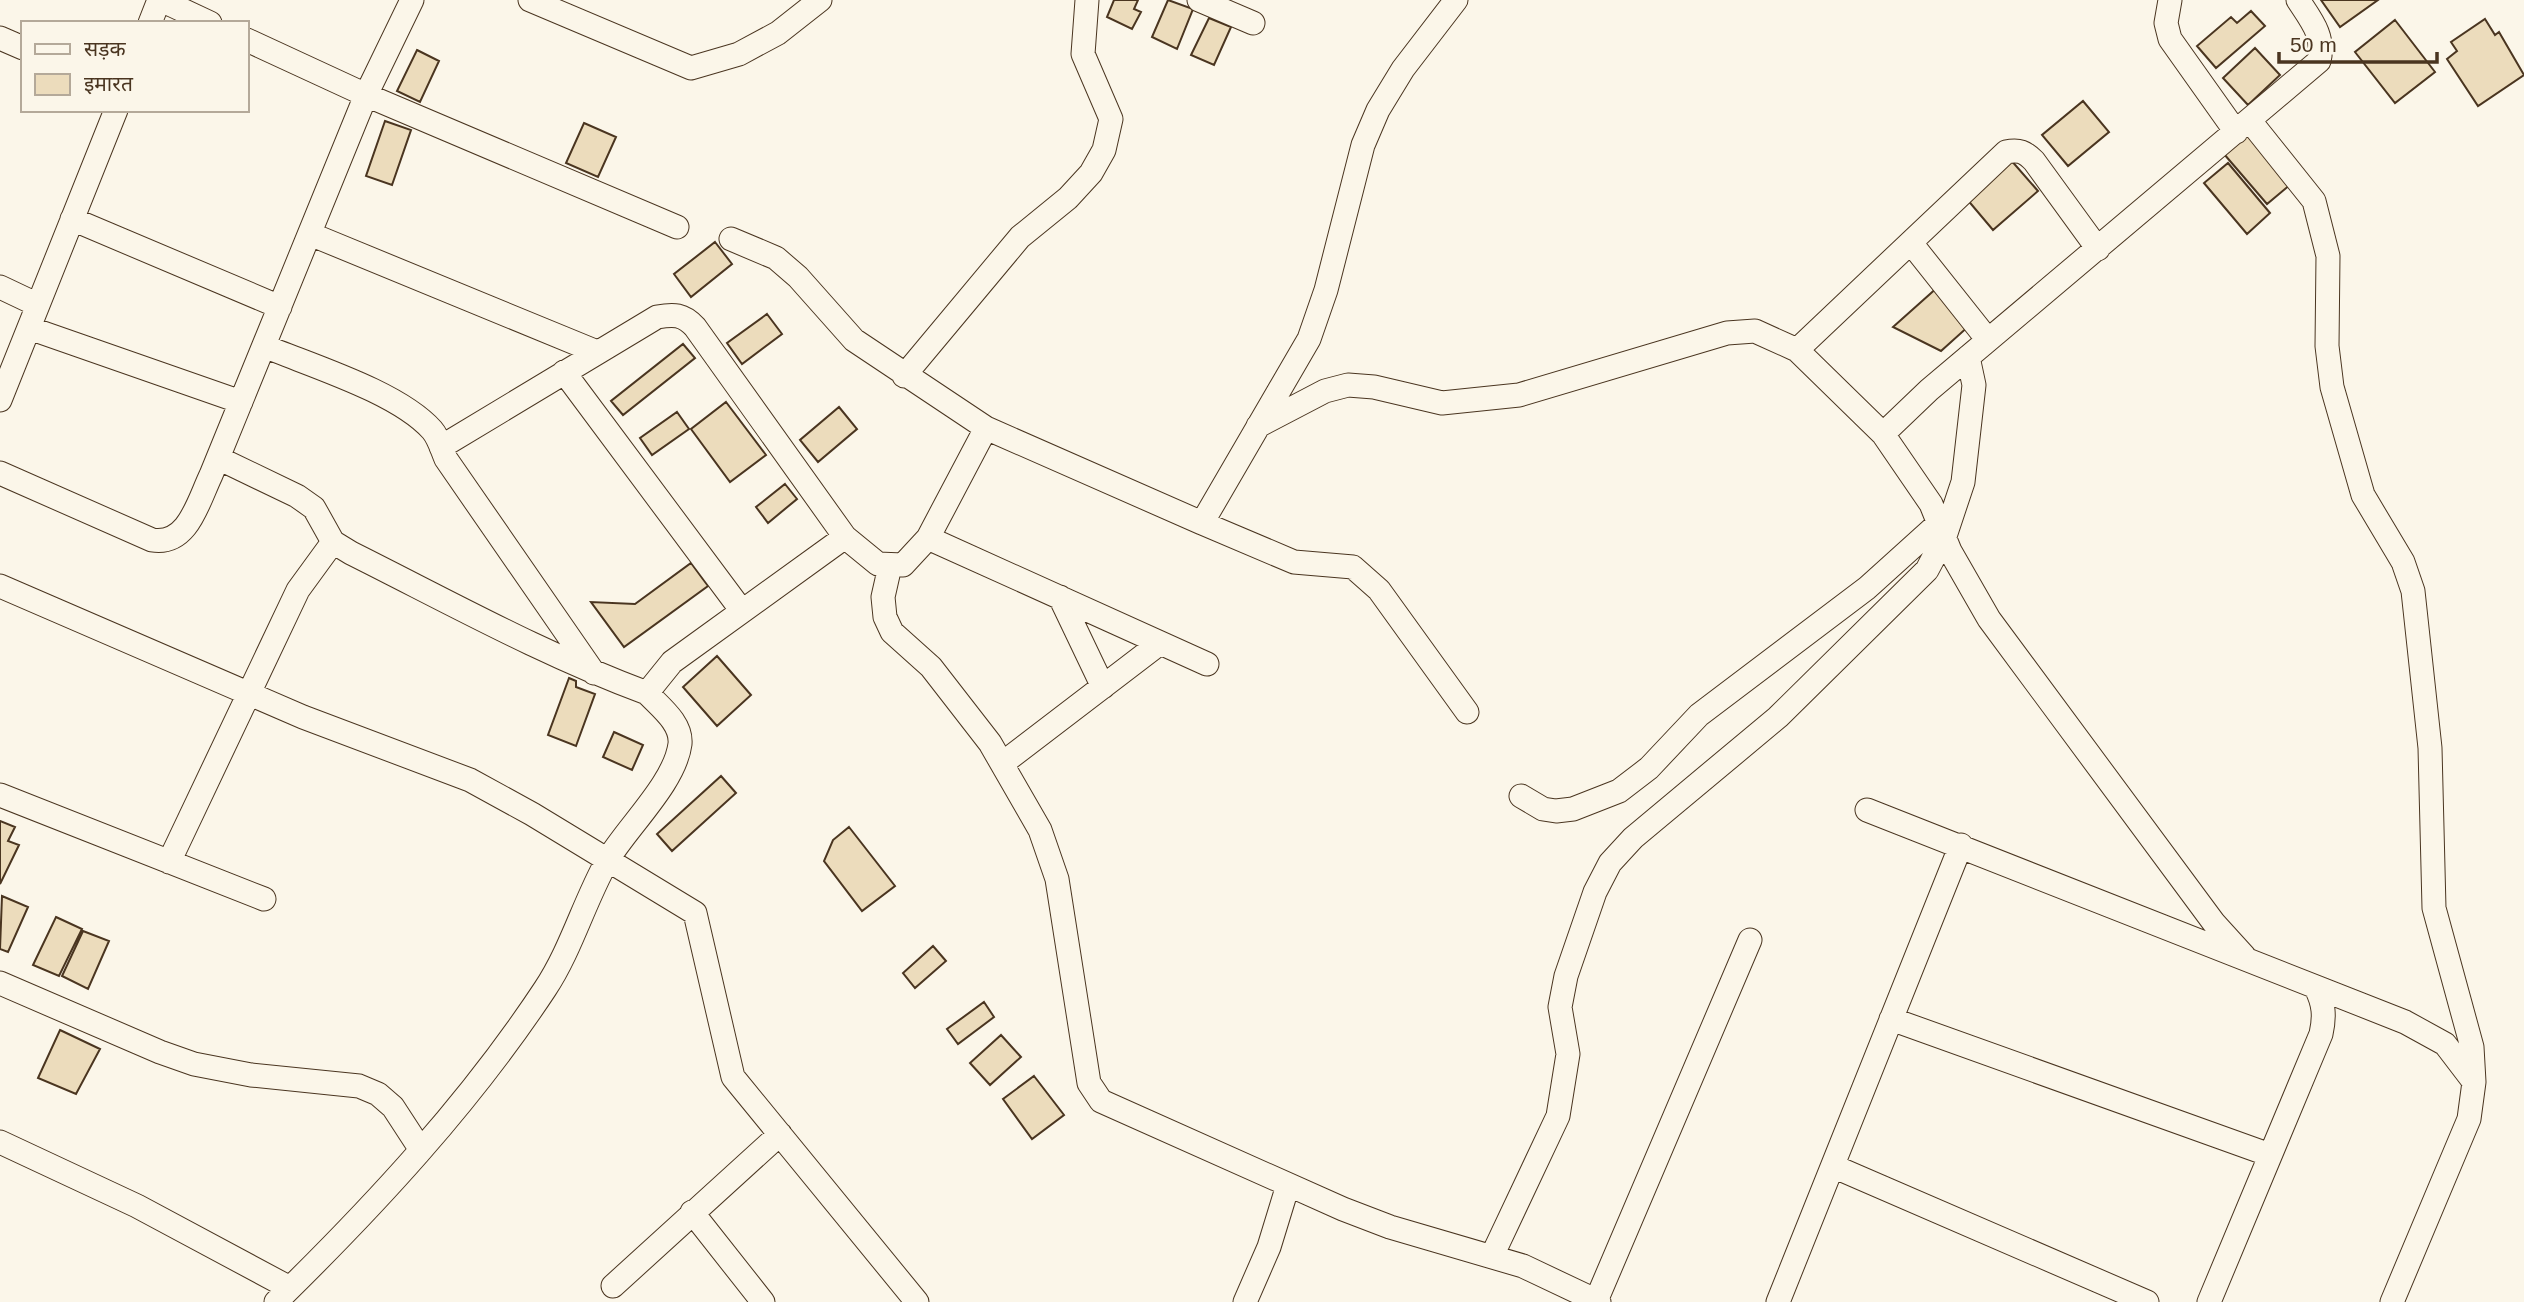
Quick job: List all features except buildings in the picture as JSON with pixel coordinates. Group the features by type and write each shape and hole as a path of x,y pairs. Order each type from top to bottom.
{"street":[{"path":"151,21 160,0 206,21"},
{"path":"0,473 139,535 166,542 177,537 187,526 281,307 366,95 412,0"},
{"path":"549,3 691,68 739,54 778,33 820,0"},
{"path":"904,376 1020,237 1068,198 1091,173 1104,150 1111,119 1083,54 1087,0"},
{"path":"1199,0 1253,23"},
{"path":"1202,523 1309,339 1326,289 1363,145 1378,110 1403,69 1456,0"},
{"path":"2170,0 2166,23 2170,39 2243,126 2314,201 2328,256 2327,346 2332,387 2363,495 2403,562 2413,591 2430,748 2434,908 2472,1046 2474,1082 2469,1119 2392,1302"},
{"path":"1882,434 1968,357 2319,61 2323,47 2317,29 2298,0"},
{"path":"0,38 21,47"},
{"path":"248,40 366,95 677,227"},
{"path":"0,400 115,112"},
{"path":"1797,351 2006,152 2016,150 2025,153 2034,161 2098,249"},
{"path":"72,219 281,307"},
{"path":"310,234 597,352"},
{"path":"732,239 776,258 798,277 854,340 904,376 986,428 1294,562 1353,567 1379,590 1467,712"},
{"path":"1911,243 1988,340"},
{"path":"0,287 38,305"},
{"path":"441,447 657,317 685,317 845,537 878,564 890,566 903,565 928,538 986,428"},
{"path":"29,328 241,402"},
{"path":"1258,426 1325,390 1348,385 1442,403 1519,395 1727,333 1755,331 1797,351 1882,434 1931,504 1950,551 1989,619 2214,923 2249,962"},
{"path":"264,346 396,402 420,418 435,433 441,447 594,673"},
{"path":"1492,1255 1558,1116 1568,1054 1560,1007 1566,976 1595,892 1610,863 1633,838 1778,717 1902,598 1927,570 1963,482 1974,385 1968,357"},
{"path":"564,372 742,611"},
{"path":"0,1142 137,1206 283,1295 421,1150 546,988 607,861 667,775 680,741 674,721 647,693 594,673 480,620 333,542 314,508 298,496 218,458"},
{"path":"1521,796 1543,809 1556,811 1573,809 1619,791 1649,768 1699,715 1942,530"},
{"path":"647,693 672,662 845,537"},
{"path":"928,538 1207,664"},
{"path":"169,862 298,590 333,542"},
{"path":"890,566 883,597 885,617 892,632 931,667 1003,763 1040,830 1057,878 1089,1083 1095,1093 1101,1101 1288,1185 1390,1227 1523,1266 1598,1301 1749,940"},
{"path":"0,586 303,717 470,780 532,814 695,914 733,1076 917,1302"},
{"path":"1060,597 1103,687"},
{"path":"1003,763 1160,643"},
{"path":"0,795 264,899"},
{"path":"1867,810 1961,845 2427,1032 2445,1044 2474,1082"},
{"path":"1778,1302 1835,1167 1961,845"},
{"path":"0,983 194,1064 251,1075 359,1086 378,1094 393,1107 421,1150"},
{"path":"2209,1302 2321,1034 2325,1017 2322,1000 2316,988"},
{"path":"1891,1019 2270,1155"},
{"path":"613,1286 780,1134"},
{"path":"1835,1167 2147,1302"},
{"path":"1245,1302 1269,1247 1288,1185"},
{"path":"692,1212 763,1302"}]}
